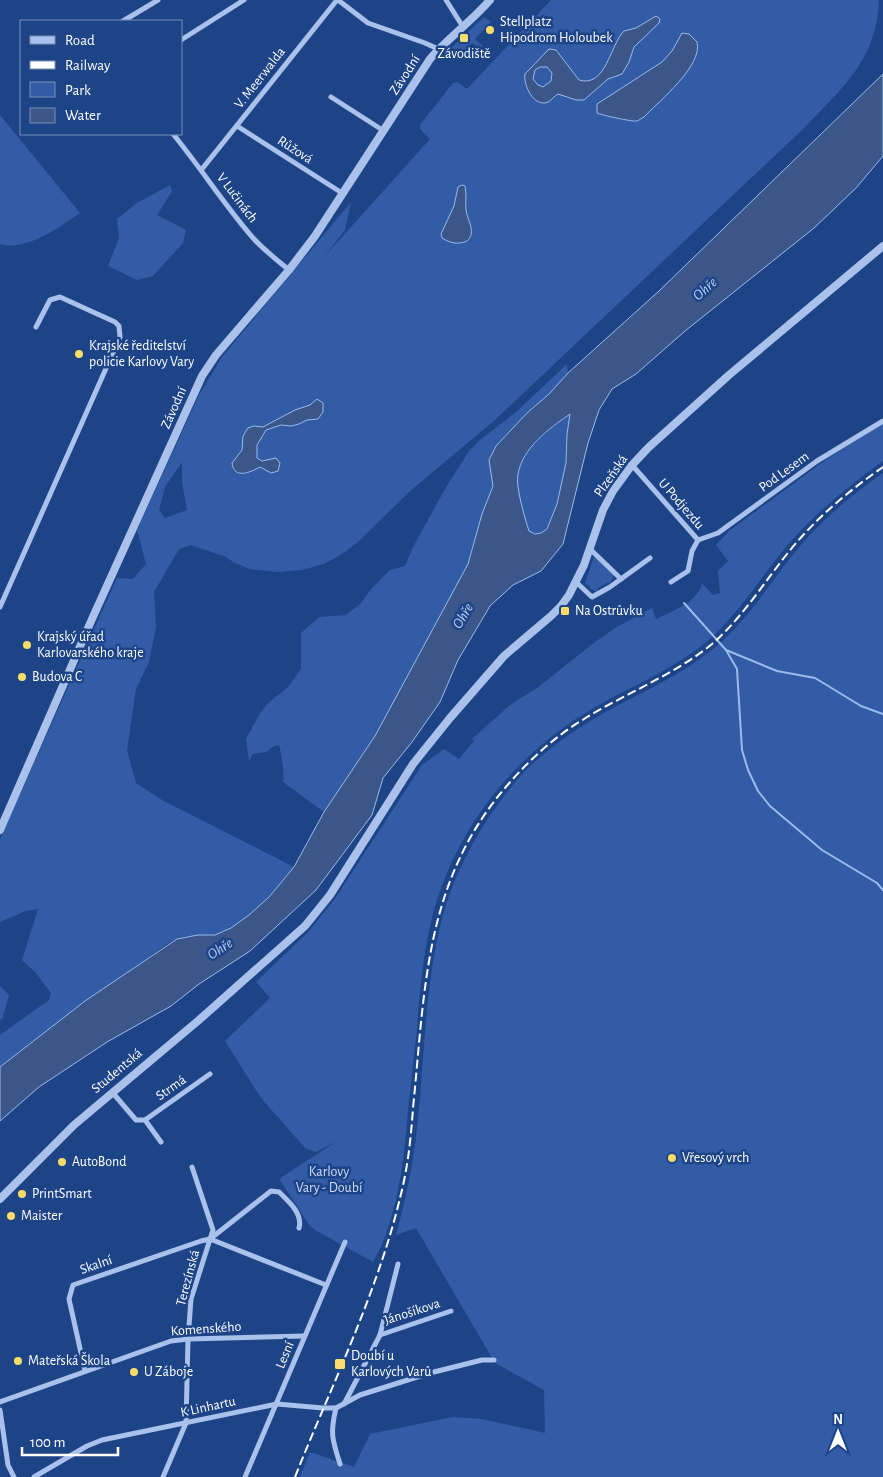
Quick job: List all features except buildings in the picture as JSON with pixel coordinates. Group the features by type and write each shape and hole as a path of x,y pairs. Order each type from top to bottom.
{"street":[{"path":"125,20 158,0"},
{"path":"182,39 244,0"},
{"path":"337,0 368,23 425,42 438,49"},
{"name":"V. Meerwalda","path":"202,170 337,0"},
{"path":"446,0 463,27"},
{"name":"Závodní","path":"0,830 92,619 202,376 216,355 289,270 315,236 430,59 438,49 490,0"},
{"path":"331,97 384,130"},
{"name":"Růžová","path":"237,126 342,193"},
{"name":"V Lučinách","path":"174,135 202,170 228,208 255,240 289,270"},
{"name":"Plzeňská","path":"414,764 450,718 504,656 557,611 576,582 590,549 603,510 613,491 632,465 649,447 729,375 883,246"},
{"path":"0,607 120,337 119,326 115,322 60,297 50,300 36,327"},
{"name":"Pod Lesem","path":"698,540 718,533 817,462 883,421"},
{"name":"U Podjezdu","path":"632,465 698,540 692,551 688,571 671,582"},
{"path":"590,549 620,579"},
{"path":"576,582 592,597 610,587 650,558"},
{"name":"Studentská","path":"0,1199 64,1134 305,926 330,895 414,764"},
{"name":"Strmá","path":"145,1120 210,1074"},
{"path":"112,1092 136,1120 145,1120 162,1142"},
{"path":"192,1167 212,1230 210,1239 326,1285"},
{"name":"Terezínská","path":"186,1423 191,1299 210,1239 271,1191 279,1192 291,1204 300,1220 299,1228"},
{"name":"Skalní","path":"84,1371 69,1299 73,1285 201,1240 210,1239"},
{"name":"Lesní","path":"245,1477 345,1242"},
{"name":"Jánošíkova","path":"344,1405 380,1334 398,1264"},
{"name":"Jánošíkova","path":"380,1334 451,1312"},
{"name":"Komenského","path":"0,1402 171,1342 188,1339 304,1336"},
{"name":"K Linhartu","path":"34,1477 87,1446 102,1440 277,1404 336,1408 360,1395 430,1373 482,1360 494,1360"},
{"path":"336,1408 331,1427 333,1442 340,1464"},
{"path":"0,1410 8,1465 14,1477"},
{"path":"163,1477 186,1423"}],"green space":[{"path":"551,0 879,0 877,21 872,40 855,72 831,100 803,129 495,420 409,492 359,541 342,554 324,564 302,570 278,572 250,569 226,557 191,545 179,549 154,592 156,627 149,662 136,689 127,750 136,783 162,800 294,867 258,907 236,925 225,932 214,935 185,937 171,942 81,1005 0,1067 0,1035 49,1000 51,993 35,972 22,960 38,909 26,911 0,922 0,839 117,578 133,579 146,564 137,530 199,395 222,357 351,202 345,230 324,257 430,139 420,129 420,125 453,83 458,82 467,89","holes":["182,462 182,482 187,510 165,518 159,510 165,487"]},
{"path":"484,17 491,22 475,39 483,46 480,49 472,43 461,56 451,48"},
{"path":"0,115 80,213 42,237 10,246 0,244"},
{"path":"170,185 172,191 157,215 186,230 183,243 153,276 137,280 108,266 119,238 117,219 137,203"},
{"path":"567,364 568,373 549,395 527,413 496,446 489,460 493,486 482,514 468,564 376,736 324,812 283,782 282,758 279,745 266,752 253,754 249,761 246,739 267,704 288,687 301,669 301,633 319,617 346,615 360,604 372,588 390,570 405,566 413,547 445,489 469,451 481,439 516,412"},
{"path":"571,414 566,463 551,521 543,532 534,533 529,531 519,494 517,480 521,464 532,447 547,432"},
{"name":"Karlovy Vary - Doubí","path":"883,423 883,461 844,491 807,524 785,548 731,617 711,638 684,658 594,708 566,726 515,770 493,795 457,851 443,882 433,914 422,971 403,1157 395,1204 385,1237 373,1262 315,1230 310,1226 279,1179 337,1141 316,1152 305,1148 261,1098 225,1041 270,998 256,982 309,931 334,900 422,765 444,749 459,759 474,741 472,739 510,705 537,688 615,628 652,608 656,619 677,609 696,596 702,583 713,595 720,593 718,571 728,561 716,545 729,531 824,461"},
{"path":"883,473 883,1477 300,1477 310,1452 354,1467 370,1434 453,1417 482,1419 545,1433 544,1390 495,1363 416,1228 396,1235 415,1145 428,1000 436,943 455,879 485,823 509,790 530,767 554,746 578,729 600,715 682,671 713,649 735,629 811,533 845,501"},
{"path":"594,556 614,575 610,583 598,588 597,592 585,584"},
{"path":"0,986 9,995 3,1017 0,1021"}],"water":[{"path":"656,16 660,19 659,23 634,47 629,62 622,74 608,79 584,100 576,100 558,94 548,102 543,103 538,102 530,94 525,74 549,49 556,50 579,80 588,81 595,78 601,72 624,31 636,28","holes":["540,67 547,67 552,73 551,81 543,87 538,85 533,79 535,70"]},
{"path":"682,33 689,34 697,42 697,51 693,62 669,93 644,117 634,121 597,113 597,104 662,62 672,51"},
{"name":"Ohře","path":"883,74 883,156 856,188 814,228 685,331 636,374 612,389 599,410 588,443 563,544 541,571 513,585 490,606 458,660 440,702 412,742 383,778 372,815 316,890 250,951 199,984 171,1006 107,1042 39,1087 0,1121 0,1067 85,1001 177,939 198,935 215,935 231,928 269,897 294,867 324,812 375,736 468,564 482,514 493,486 489,460 496,446 568,373 659,291","holes":["570,414 566,463 557,504 547,529 535,534 529,531 519,494 517,479 521,464 531,447"]},
{"path":"465,186 466,210 471,226 471,234 467,241 454,243 442,238 441,234 454,206 458,187"},
{"path":"317,399 323,403 323,412 318,419 307,420 291,426 281,425 266,430 257,445 257,458 262,461 276,458 280,463 278,471 271,473 260,467 243,473 236,472 232,463 242,450 243,436 248,428 254,426 263,427 295,410 310,405"}],"waterway":[{"path":"684,603 726,650 777,671 815,678 861,706 883,714"},
{"path":"726,650 737,669 742,750 748,770 758,791 770,806 822,850 877,883 883,890"}],"railway":[{"path":"295,1477 367,1302 391,1230 407,1162 421,1022 433,940 443,900 458,862 478,824 514,778 532,759 562,734 600,710 682,665 712,644 743,612 787,554 808,530 857,486 883,467"}],"place":[{"name":"Stellplatz Hipodrom Holoubek","path":"490,30"},
{"name":"Závodiště","path":"464,38"},
{"name":"Krajské ředitelství policie Karlovy Vary","path":"79,354"},
{"name":"Na Ostrůvku","path":"565,611"},
{"name":"Krajský úřad Karlovarského kraje","path":"27,645"},
{"name":"Budova C","path":"22,677"},
{"name":"Vřesový vrch","path":"672,1158"},
{"name":"AutoBond","path":"62,1162"},
{"name":"PrintSmart","path":"22,1194"},
{"name":"Maister","path":"11,1216"},
{"name":"Mateřská Škola","path":"18,1361"},
{"name":"Doubí u Karlových Varů","path":"340,1364"},
{"name":"U Záboje","path":"134,1372"}]}
